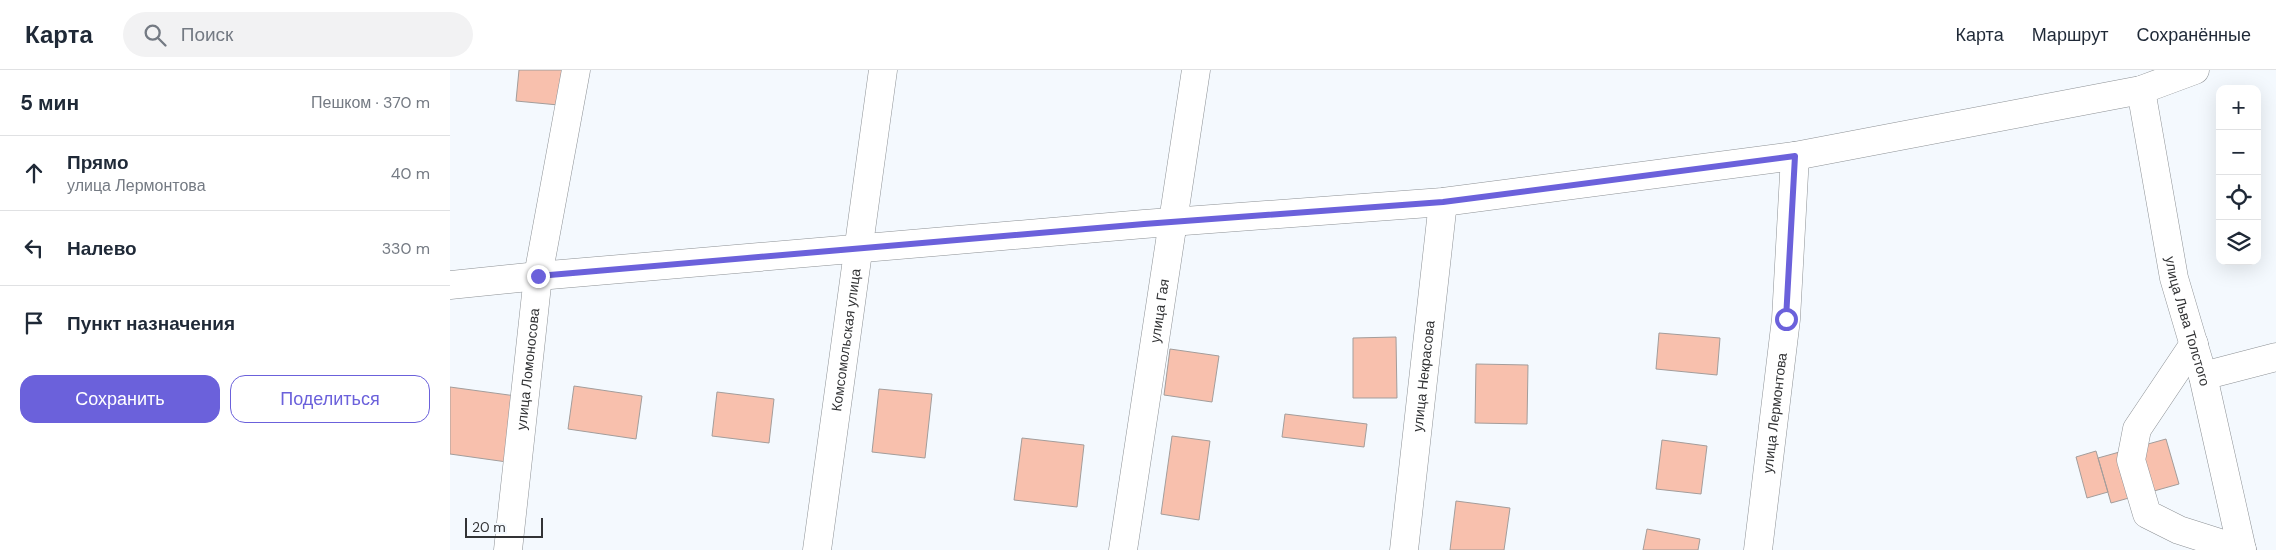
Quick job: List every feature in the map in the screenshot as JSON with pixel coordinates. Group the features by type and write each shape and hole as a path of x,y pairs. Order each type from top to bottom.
{"street":[{"name":"улица Ломоносова","path":"508,550 538,276 576,70"},
{"name":"Комсомольская улица","path":"817,550 883,70"},
{"name":"улица Гая","path":"1123,550 1196,70"},
{"path":"450,285 1173,222 1443,202 1795,156 2141,90 2196,70"},
{"name":"улица Льва Толстого","path":"2141,90 2174,278 2203,376 2242,550"},
{"name":"улица Лермонтова","path":"1758,550 1786,319 1795,156"},
{"name":"улица Некрасова","path":"1404,550 1443,202"},
{"path":"2194,344 2136,429 2130,460 2147,514 2179,530 2242,550"},
{"path":"2203,376 2276,357"}],"building":[{"path":"519,70 572,70 569,106 516,101"},
{"path":"1659,333 1720,338 1717,375 1656,369"},
{"path":"1396,337 1397,398 1353,398 1353,338"},
{"path":"1170,349 1219,356 1212,402 1164,395"},
{"path":"1476,364 1528,365 1527,424 1475,423"},
{"path":"574,386 642,396 636,439 568,429"},
{"path":"450,387 516,396 507,462 450,454"},
{"path":"879,389 932,394 925,458 872,452"},
{"path":"717,392 774,399 769,443 712,436"},
{"path":"1285,414 1367,424 1364,447 1282,437"},
{"path":"1172,436 1210,441 1199,520 1161,514"},
{"path":"1022,438 1084,445 1077,507 1014,500"},
{"path":"2166,439 2179,484 2111,503 2098,458"},
{"path":"1662,440 1707,446 1701,494 1656,489"},
{"path":"2096,451 2108,492 2087,498 2076,457"},
{"path":"1456,501 1510,508 1504,550 1450,550"},
{"path":"1647,529 1700,539 1698,550 1643,550"}],"route":[{"path":"538,276 1144,224 1443,202 1795,156 1786,319"}]}
